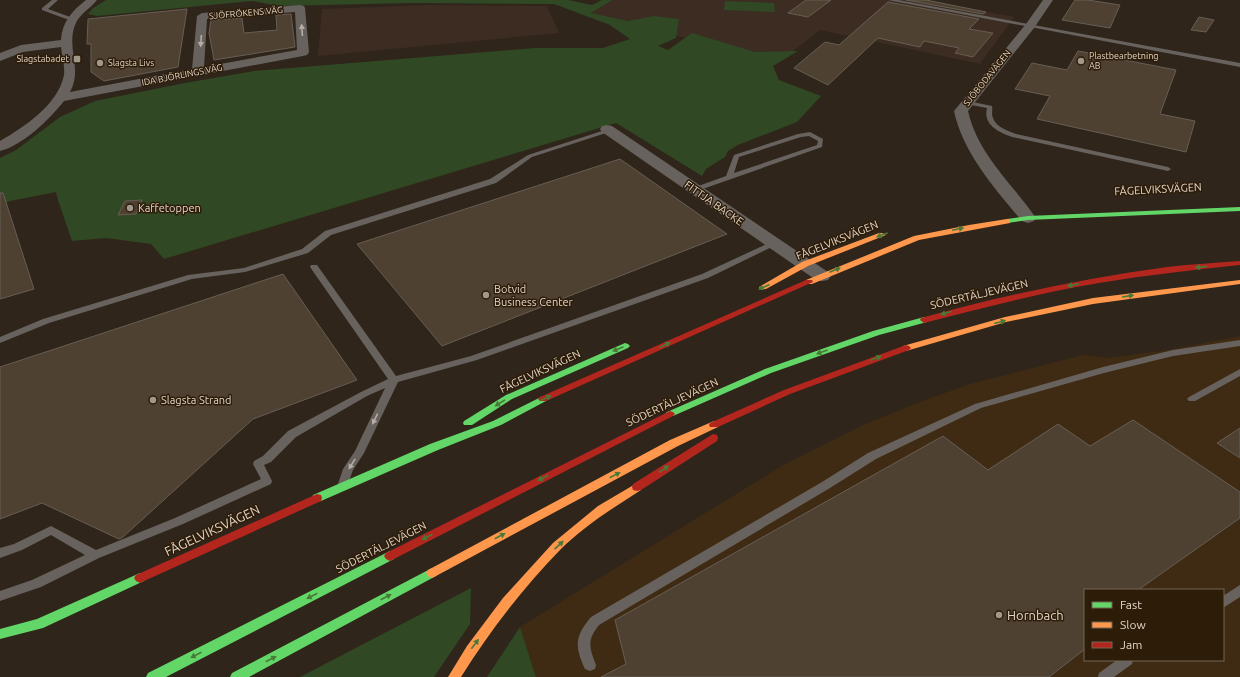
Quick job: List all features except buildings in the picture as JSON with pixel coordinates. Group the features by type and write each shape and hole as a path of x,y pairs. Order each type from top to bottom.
{"main road":[{"name":"FÅGELVIKSVÄGEN","path":"1005,210 1240,209"},
{"name":"FÅGELVIKSVÄGEN","path":"0,634 39,624 343,486 434,447 497,423 534,403 867,257 918,238 969,227 1025,211"},
{"name":"FÅGELVIKSVÄGEN","path":"757,290 805,264 890,232"},
{"name":"SÖDERTÄLJEVÄGEN","path":"153,677 655,422 768,371 876,332 984,303 1075,285 1159,271 1240,263"},
{"path":"237,677 674,443 787,392 898,350 1005,320 1093,301 1240,282"},
{"name":"FÅGELVIKSVÄGEN","path":"434,447 509,397 634,343"},
{"path":"454,677 471,650 507,602 557,546 602,509 787,392"}],"street":[{"path":"0,148 42,118 61,98 70,76 66,33 71,19 92,0"},
{"name":"SJÖBODAVÄGEN","path":"1025,211 1004,190 967,135 961,122 960,111 1030,26 1048,0"},
{"name":"SJÖFRÖKENS VÄG","path":"198,72 202,16 300,8 303,52"},
{"path":"0,57 21,50 67,43"},
{"name":"IDA BJÖRLINGS VÄG","path":"61,98 303,52"},
{"name":"FITTJA BACKE","path":"607,128 822,276"}],"lane":[{"path":"55,0 44,9 71,19"},
{"path":"890,0 1240,65"},
{"path":"968,103 990,107 988,112 992,124 998,129 1014,136 1168,169"},
{"path":"0,340 46,321 191,277 245,270 305,251 328,233 492,181 530,156 604,132 607,128"},
{"path":"694,189 820,146 821,140 810,134 800,135 736,156 729,177"},
{"path":"0,596 40,582 95,555 179,521 267,482 258,464 267,459 292,434 364,394 394,380 474,358 705,276 774,244"},
{"path":"314,267 394,380"},
{"path":"590,665 582,642 587,630 595,621 820,489 872,456 978,406 1103,370 1173,353 1240,343"},
{"path":"1192,399 1240,372"},
{"path":"343,486 348,469 363,444 394,380"},
{"path":"0,553 18,547 51,530 95,555"},
{"path":"1224,603 1240,590"},
{"path":"1104,677 1126,661"}],"shaded area":[{"path":"613,0 923,0 1014,17 980,64 820,30 778,63 591,13"},
{"path":"427,5 547,6 559,33 318,56 322,9"},
{"path":"1240,336 1240,677 536,677 520,627 785,464 863,425 917,403 970,384 1083,355 1108,358 1168,350"}],"green space":[{"path":"106,0 568,0 592,5 602,0 613,0 591,13 628,21 654,16 679,19 676,38 658,46 668,50 692,33 755,52 798,51 773,66 779,80 821,96 797,122 738,145 728,151 725,157 706,169 702,176 616,123 164,259 151,244 106,238 72,241 56,192 10,201 0,205 0,158 16,150 60,117 95,101 185,83 254,71 535,48 603,48 630,39 610,25 554,4 411,3 279,6 252,1 97,16 88,14 93,8"},
{"path":"725,1 774,3 775,12 724,10"},
{"path":"471,588 470,624 434,677 300,677"},
{"path":"520,627 536,677 487,677"}],"traffic: fast":[{"path":"1007,221 1028,218 1240,209"},
{"path":"670,414 768,371 876,333 924,320"},
{"path":"468,423 509,397 625,346"},
{"path":"317,498 434,447 497,423 543,399"},
{"path":"153,677 390,556"},
{"path":"237,677 432,573"},
{"path":"0,634 39,624 140,578"}],"traffic: slow":[{"path":"809,282 917,238 1007,221"},
{"path":"763,287 805,264 882,235"},
{"path":"906,348 1005,320 1093,301 1240,282"},
{"path":"432,573 674,443 714,425"},
{"path":"454,677 471,650 507,602 557,546 602,509 637,487"}],"traffic: jam":[{"path":"924,320 1041,291 1100,280 1169,270 1240,263"},
{"path":"543,399 809,282"},
{"path":"714,425 787,392 906,348"},
{"path":"390,556 670,414"},
{"path":"637,487 713,438"},
{"path":"140,578 317,498"}],"place":[{"name":"Slagstabadet","path":"77,59"},
{"name":"Plastbearbetning AB","path":"1081,61"},
{"name":"Slagsta Livs","path":"100,63"},
{"name":"Kaffetoppen","path":"130,208"},
{"name":"Botvid Business Center","path":"486,295"},
{"name":"Slagsta Strand","path":"153,400"},
{"name":"Hornbach","path":"999,615"}]}
